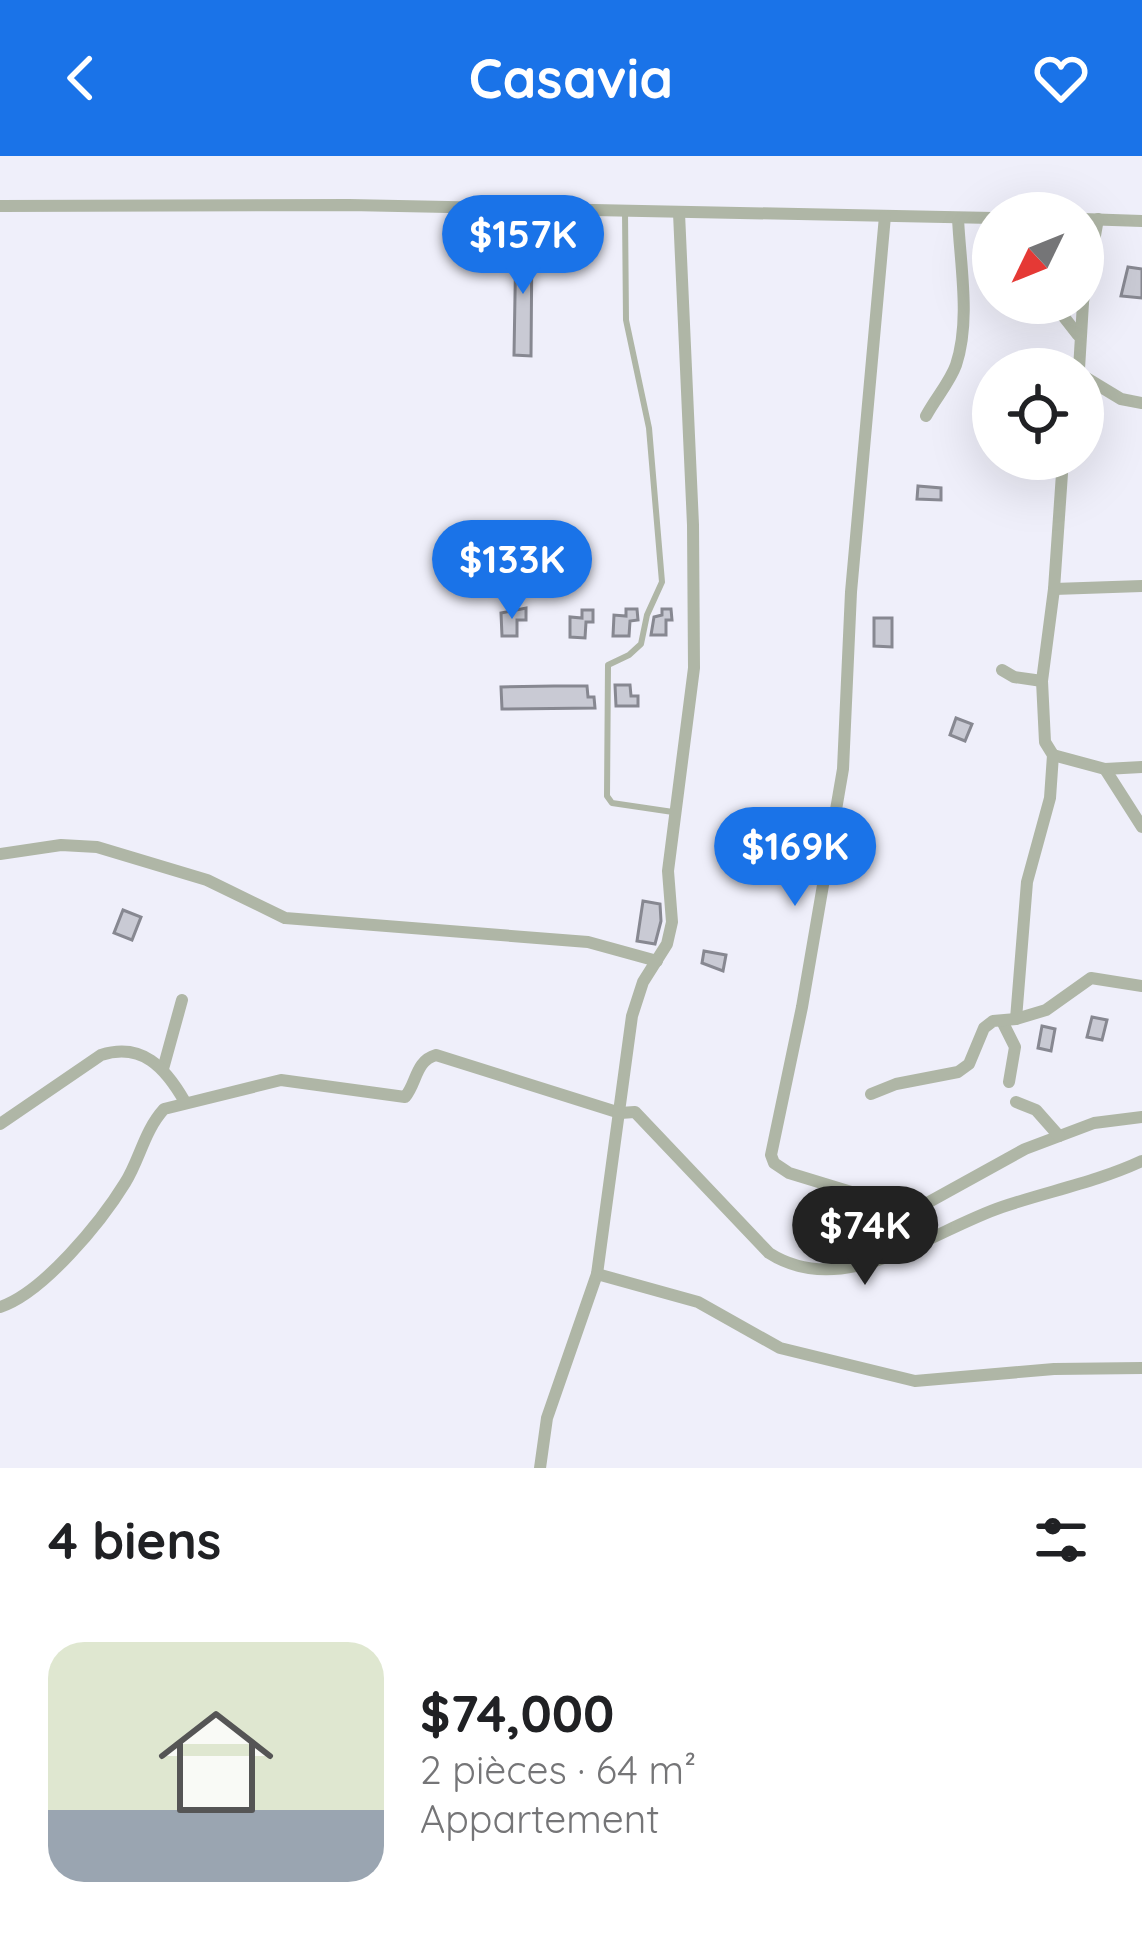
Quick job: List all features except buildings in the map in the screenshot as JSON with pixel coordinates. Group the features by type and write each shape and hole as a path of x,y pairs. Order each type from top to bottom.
{"street":[{"path":"0,206 349,205 972,218"},
{"path":"540,1468 547,1418 596,1274 632,1016 643,982 668,944 672,922 668,871 694,668 693,525 679,213"},
{"path":"885,216 851,592 843,769 771,1155 789,1173 907,1209 1059,1136 1094,1123 1142,1117"},
{"path":"926,416 953,372 959,352 963,321 958,218"},
{"path":"1104,219 1142,220"},
{"path":"1070,324 1079,336"},
{"path":"1080,324 1080,348"},
{"path":"1104,388 1121,399 1142,403"},
{"path":"1009,1082 1015,1047 1009,1020 1027,882 1047,821 1053,755 1045,742 1042,681 1062,480"},
{"path":"1054,590 1142,586"},
{"path":"1002,670 1042,681"},
{"path":"1053,755 1106,769 1142,767"},
{"path":"1106,769 1142,827"},
{"path":"0,854 61,845 97,847 207,880 285,918 588,942 657,961"},
{"path":"871,1094 958,1072 976,1053 984,1028 993,1021 1054,1005 1091,978 1142,986"},
{"path":"163,1070 182,1000"},
{"path":"0,1124 101,1055 119,1050 135,1051 163,1070 184,1102"},
{"path":"0,1307 31,1291 67,1255 122,1187 164,1109 281,1080 405,1097 419,1066 436,1055 620,1113 635,1112 769,1253 784,1262 816,1268 868,1263 899,1253 963,1221 1142,1161"},
{"path":"1016,1102 1036,1110 1059,1136"},
{"path":"596,1274 698,1302 781,1348 915,1381 1054,1369 1142,1368"}],"lane":[{"path":"626,212 626,320 649,428 662,582 640,644 608,665 607,796 612,803 677,813"}]}
